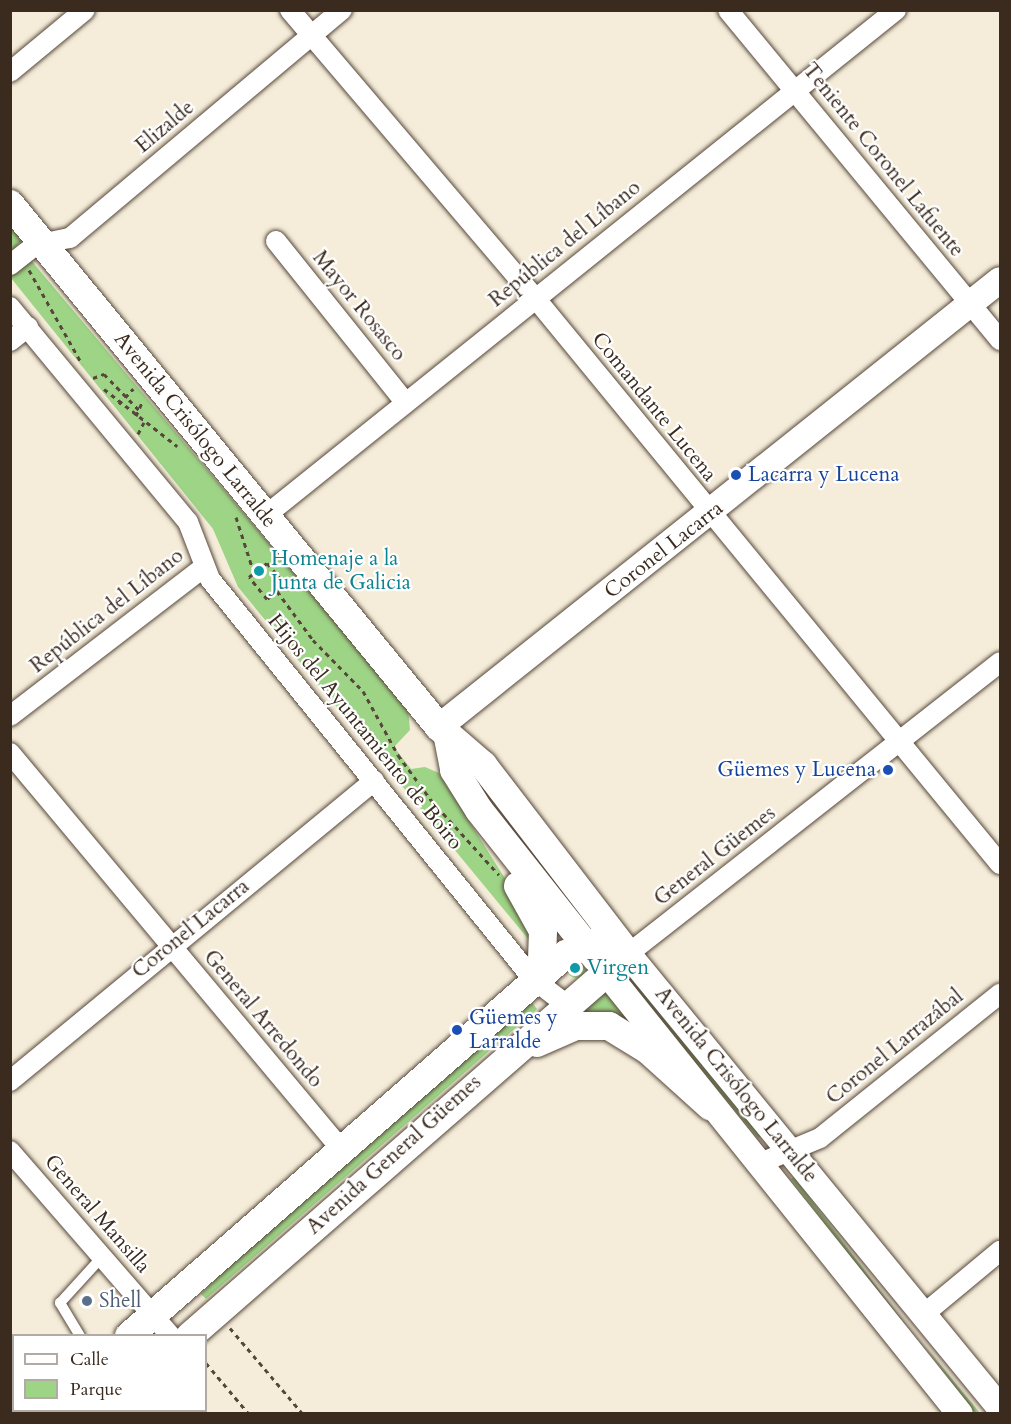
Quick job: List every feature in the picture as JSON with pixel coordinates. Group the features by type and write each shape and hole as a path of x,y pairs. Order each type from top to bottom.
{"main road":[{"name":"Avenida Crisólogo Larralde","path":"10,204 26,256 265,516 443,733 468,747 628,954"},
{"name":"Avenida Crisólogo Larralde","path":"443,733 454,770 479,810 585,942 606,972"},
{"path":"479,810 491,846 540,922 544,950 533,979"},
{"path":"585,942 606,942 628,954"},
{"name":"Avenida General Güemes","path":"132,1334 162,1325 341,1149 533,979 585,942"},
{"name":"Avenida General Güemes","path":"191,1334 497,1063 628,954"},
{"path":"497,1063 563,1030 609,1026 648,1050 710,1106"}],"street":[{"path":"10,72 86,10"},
{"name":"Comandante Lucena","path":"290,10 536,299 710,514 1000,864"},
{"name":"Elizalde","path":"26,256 70,238 342,10"},
{"name":"Teniente Coronel Lafuente","path":"728,10 1000,340"},
{"name":"República del Líbano","path":"265,516 896,10"},
{"name":"Mayor Rosasco","path":"276,242 405,402"},
{"name":"Coronel Lacarra","path":"443,733 1000,280"},
{"name":"Hijos del Ayuntamiento de Boiro","path":"10,307 188,522 204,567 374,781 533,979 567,1005"},
{"path":"10,341 28,327"},
{"name":"República del Líbano","path":"10,716 204,567"},
{"name":"General Güemes","path":"628,954 1000,662"},
{"name":"General Arredondo","path":"10,753 341,1149"},
{"name":"Coronel Lacarra","path":"10,1081 169,946 374,781"},
{"name":"Avenida Crisólogo Larralde","path":"628,954 1000,1408"},
{"name":"Avenida Crisólogo Larralde","path":"606,972 710,1106 960,1413"},
{"name":"Coronel Larrazábal","path":"763,1170 820,1138 1000,994"},
{"name":"General Mansilla","path":"10,1151 162,1325"},
{"path":"924,1314 1000,1251"}],"lane":[{"path":"79,1334 60,1303 102,1257"}],"path":[{"path":"26,256 93,378 119,404 182,450"},
{"path":"93,378 104,375 139,410"},
{"path":"119,404 132,388 143,400 136,416"},
{"path":"232,509 254,573"},
{"path":"267,563 285,584 267,599 249,577 254,573 267,563"},
{"path":"277,591 313,640 363,692 398,755 431,800 503,881"},
{"path":"217,1313 303,1413"},
{"path":"207,1364 249,1413"}],"green space":[{"path":"10,225 22,239 10,254"},
{"path":"30,259 408,709 410,730 394,747 411,769 425,767 439,773 531,920 529,940 238,587 213,529 11,278 11,272"},
{"path":"576,960 582,963 585,969 582,975 576,978 570,975 567,969 570,963"},
{"path":"625,973 761,1135 758,1138 622,976"},
{"path":"607,983 666,1060 576,1019"},
{"path":"530,1000 537,1009 206,1299 201,1294 271,1224"},
{"path":"794,1177 905,1324 904,1326 791,1179"},
{"path":"923,1344 980,1413 975,1413"}],"place":[{"name":"Lacarra y Lucena","path":"736,475"},
{"name":"Homenaje a la Junta de Galicia","path":"259,571"},
{"name":"Güemes y Lucena","path":"888,770"},
{"name":"Virgen","path":"575,968"},
{"name":"Güemes y Larralde","path":"457,1030"},
{"name":"Shell","path":"87,1301"}]}
